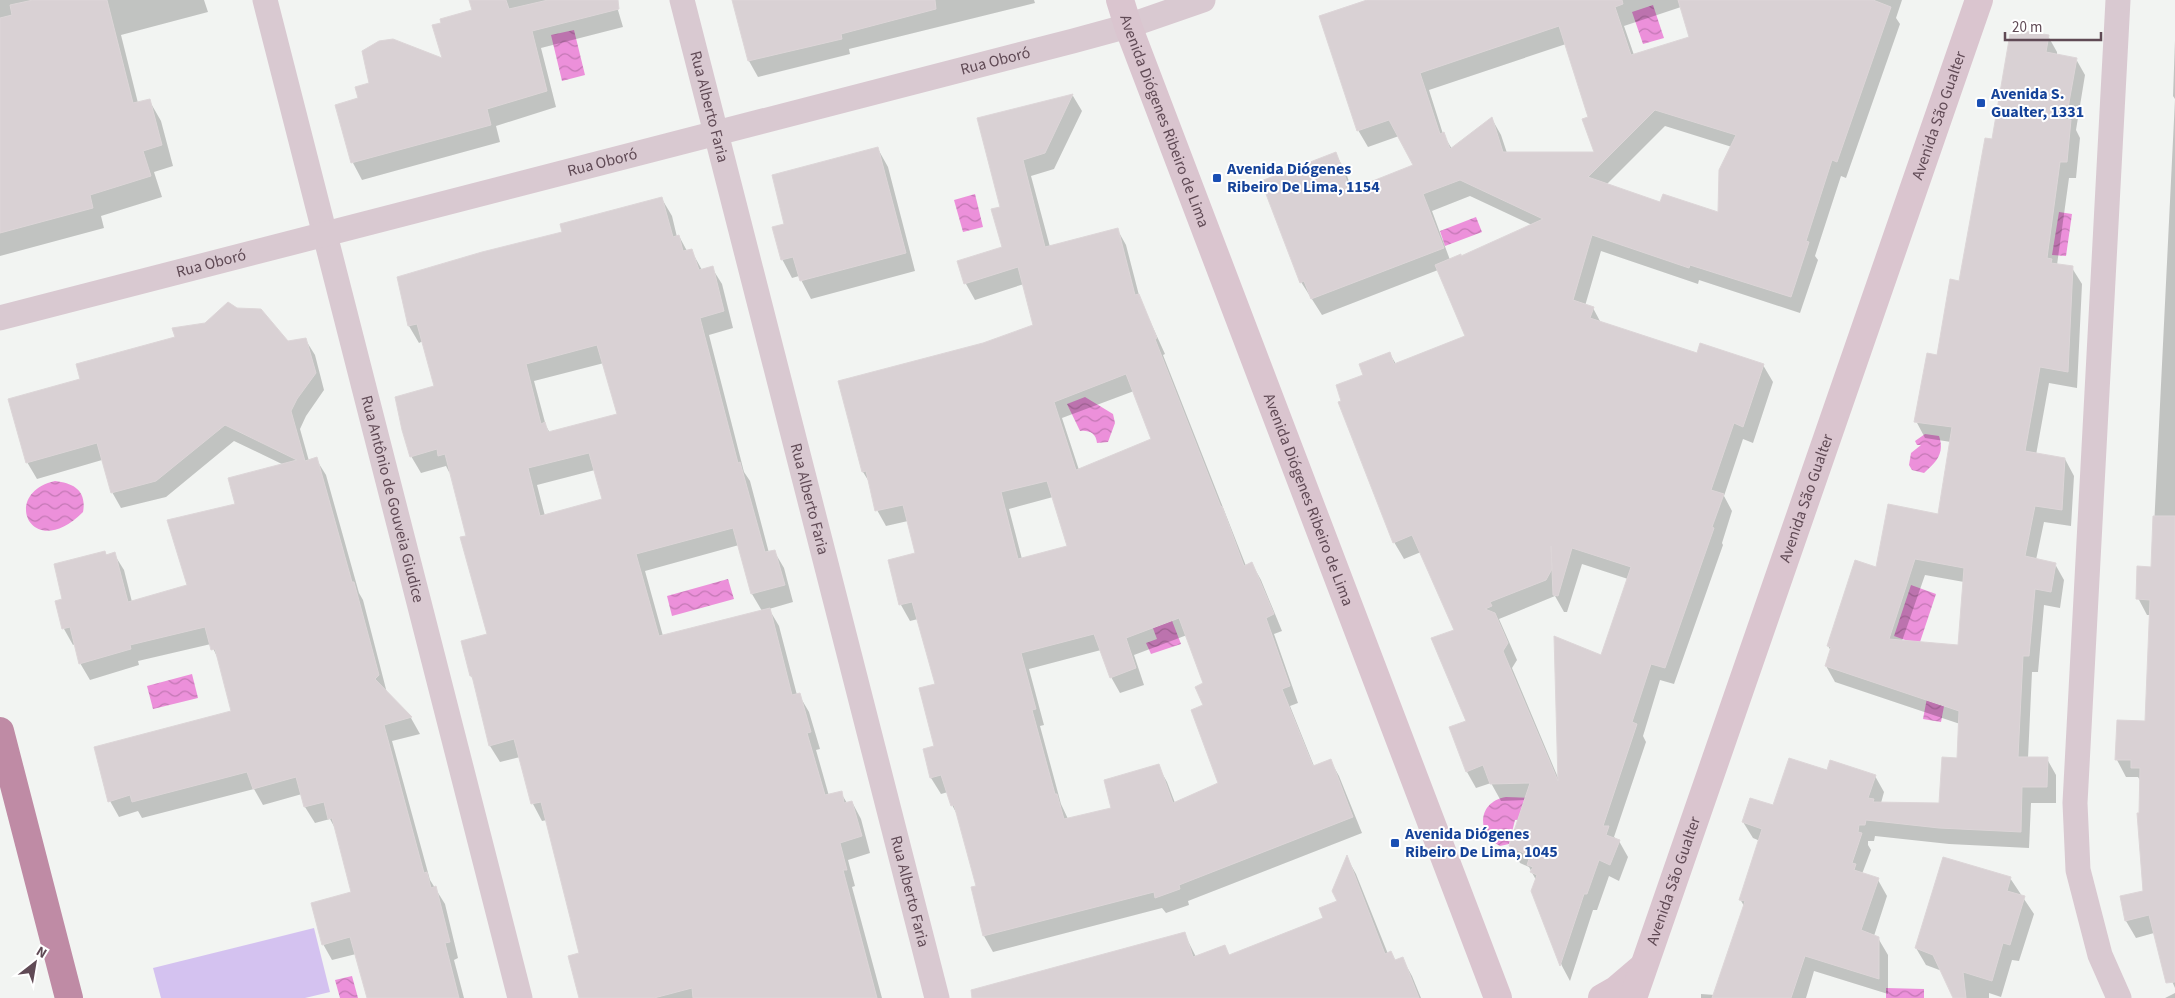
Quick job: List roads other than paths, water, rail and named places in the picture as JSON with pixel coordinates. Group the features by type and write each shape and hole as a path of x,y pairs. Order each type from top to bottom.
{"highway":[{"path":"0,731 69,998"}],"main road":[{"name":"Avenida Diógenes Ribeiro de Lima","path":"1120,0 1128,26 1495,990"},
{"name":"Avenida São Gualter","path":"1633,998 1979,0"},
{"path":"1602,998 1616,990 1643,967"},
{"path":"1495,990 1521,998"}],"street":[{"name":"Rua Antônio de Gouveia Giudice","path":"265,0 326,232 520,998"},
{"name":"Rua Alberto Faria","path":"682,0 937,998"},
{"name":"Rua Oboró","path":"0,318 326,232 717,134 1128,26 1203,0"},
{"path":"2118,0 2075,802 2078,870 2100,955 2119,998"}],"water":[{"path":"1653,5 1664,38 1643,44 1632,12"},
{"path":"574,30 585,75 562,81 551,35"},
{"path":"975,194 983,227 963,232 954,200"},
{"path":"2059,212 2072,214 2066,256 2052,255"},
{"path":"1476,217 1482,232 1445,246 1440,231"},
{"path":"1085,397 1113,414 1115,423 1108,442 1097,443 1092,433 1080,431 1067,404"},
{"path":"1925,434 1939,436 1941,448 1936,461 1924,473 1912,470 1909,465 1911,453 1921,445 1917,445 1915,441"},
{"path":"55,481 78,489 84,505 83,512 65,526 49,531 37,528 29,520 26,510 29,498 38,488"},
{"path":"728,579 734,599 672,616 667,596"},
{"path":"1911,585 1936,594 1919,645 1894,636"},
{"path":"1164,600 1181,644 1151,654 1146,643 1157,639 1145,607"},
{"path":"192,674 198,698 153,709 147,686"},
{"path":"1930,682 1948,685 1941,722 1923,719"},
{"path":"1506,797 1530,798 1525,819 1515,820 1509,844 1500,846 1487,835 1483,820 1489,805 1496,800"},
{"path":"352,976 358,998 340,998 335,980"},
{"path":"1886,988 1924,989 1924,998 1886,998"}],"place":[{"name":"Avenida S. Gualter, 1331","path":"1981,103"},
{"name":"Avenida Diógenes Ribeiro De Lima, 1154","path":"1217,178"},
{"name":"Avenida Diógenes Ribeiro De Lima, 1045","path":"1395,843"}]}
